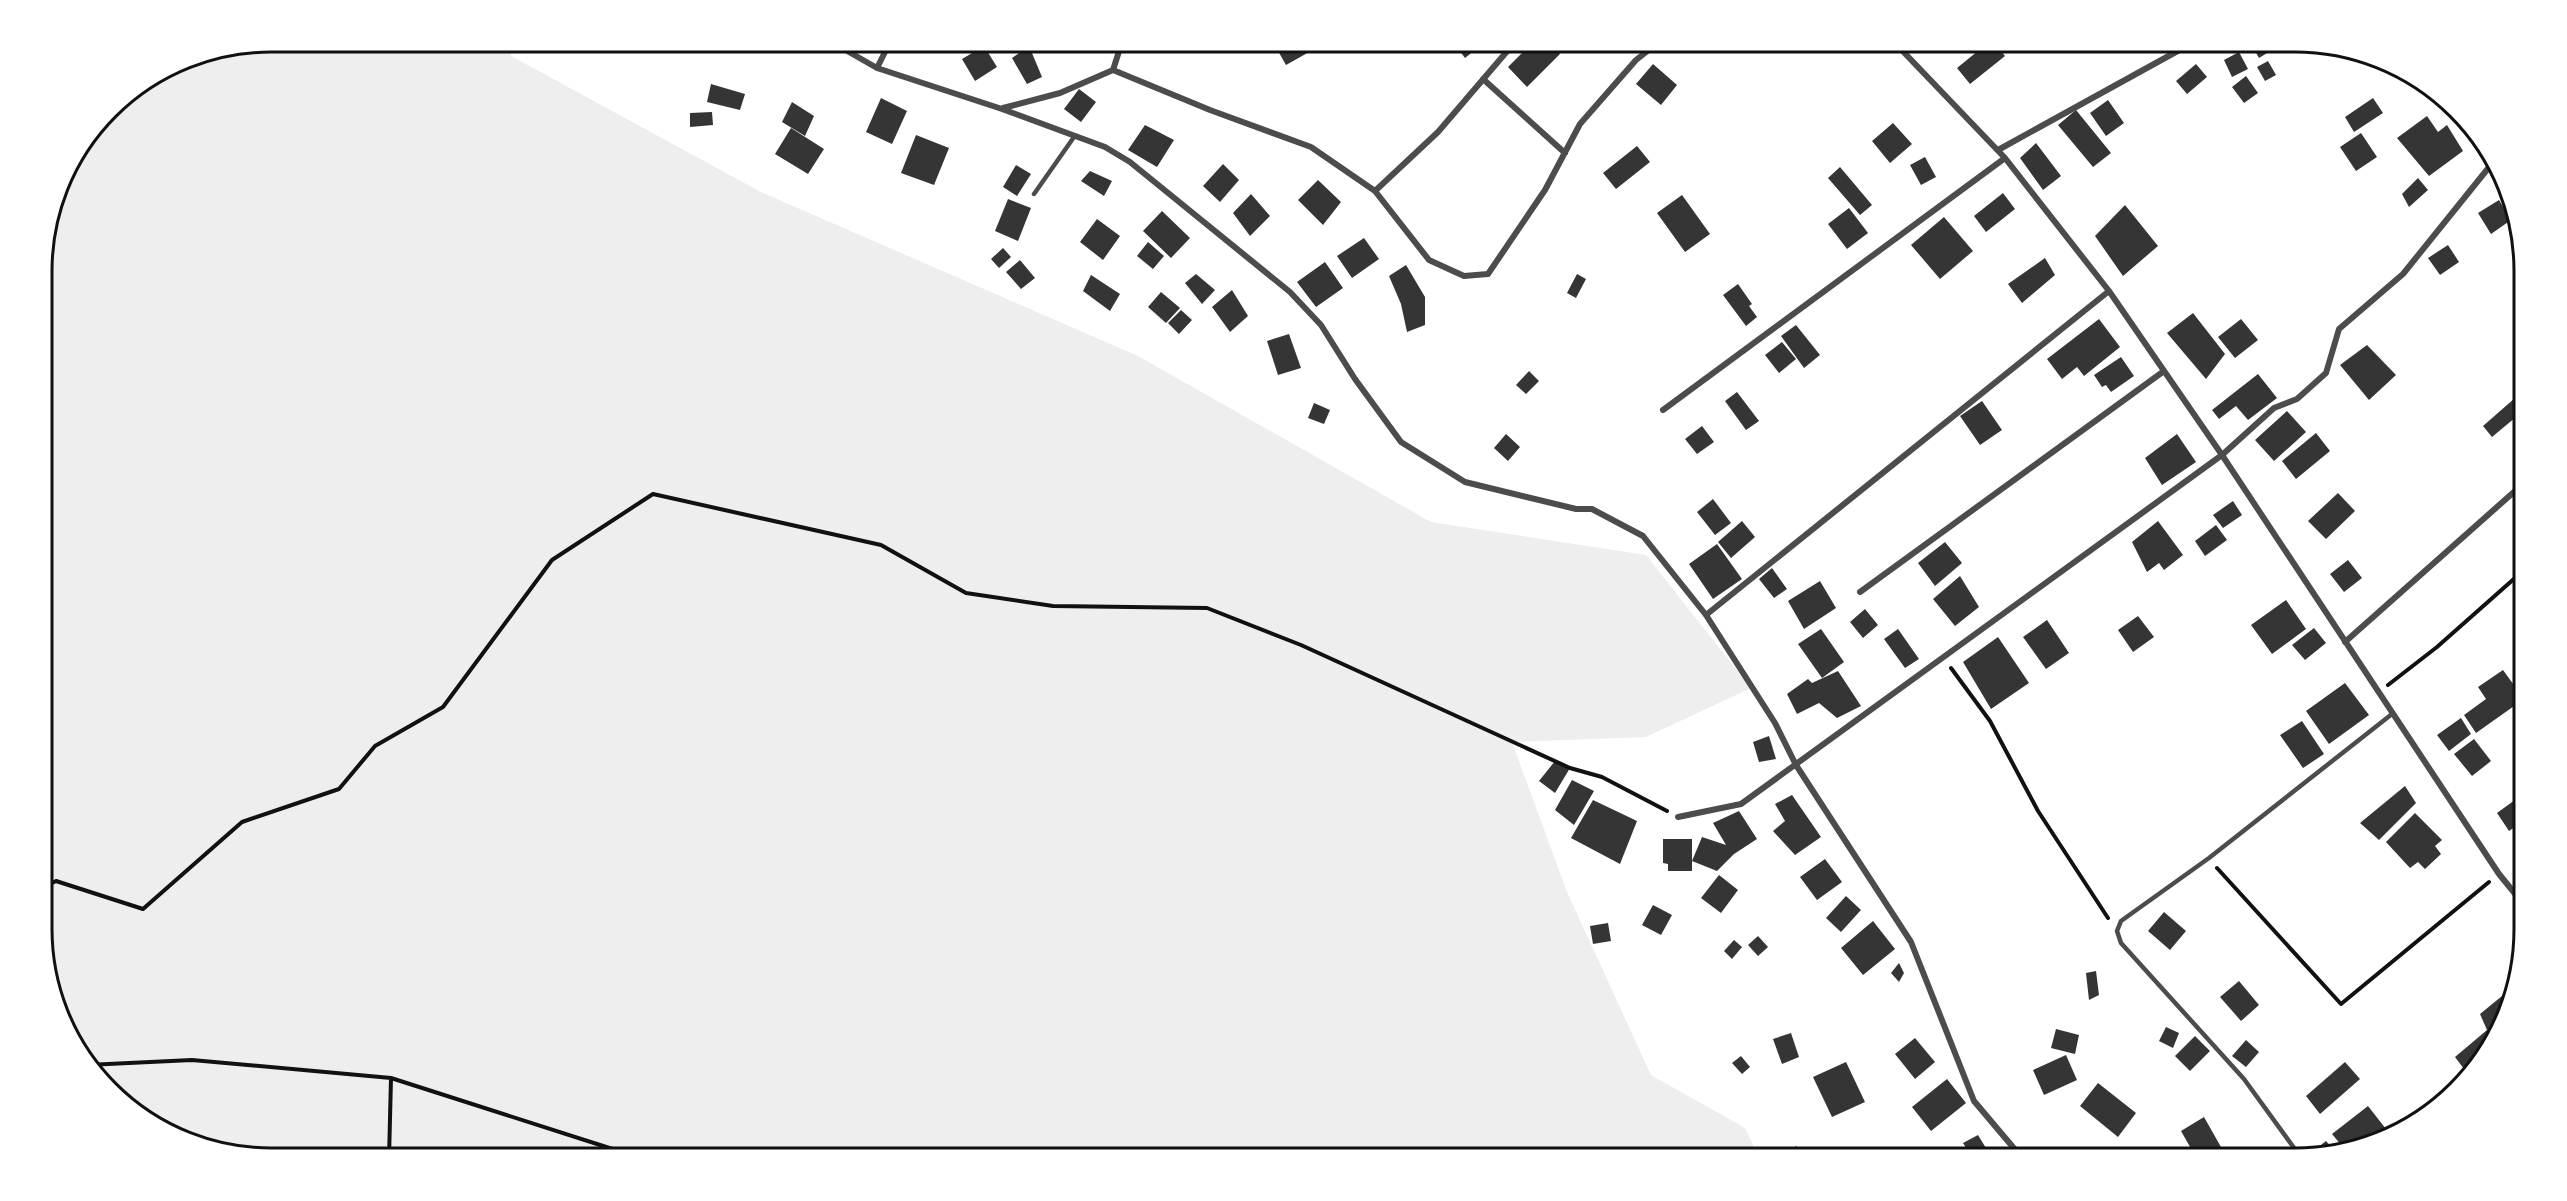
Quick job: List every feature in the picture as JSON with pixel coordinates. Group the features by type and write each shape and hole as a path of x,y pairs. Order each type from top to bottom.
{"street":[{"path":"849,52 877,68 1002,109 1105,147 1130,162 1290,292 1321,325 1355,379 1401,442 1465,482 1576,509 1592,509 1643,536 1706,615 1775,723 1796,765 1911,942 1974,1101 2014,1148"},
{"path":"877,68 885,52"},
{"path":"1002,109 1060,93 1113,69 1119,52"},
{"path":"1375,191 1438,132 1506,52"},
{"path":"1113,69 1210,110 1311,147 1375,191 1429,260 1464,276 1488,274 1545,190 1580,124 1636,60 1646,52"},
{"path":"1904,52 2006,158 2109,291 2222,455 2392,714 2499,874 2514,892"},
{"path":"1998,150 2176,52"},
{"path":"1483,79 1565,153"},
{"path":"1664,410 2006,158"},
{"path":"1678,817 1741,804 2222,455 2274,408 2297,399 2326,373 2339,329 2403,274 2488,168"},
{"path":"1706,615 2109,291"},
{"path":"1860,592 2164,371"},
{"path":"2345,642 2514,492"}],"lane":[{"path":"1034,194 1074,137"},
{"path":"2294,1148 2244,1079 2121,943 2117,931 2121,921 2209,858 2392,714"}],"path":[{"path":"52,883 56,881 143,909 242,822 339,789 375,746 443,707 552,560 653,494 881,544 966,593 1053,606 1207,608 1301,645 1570,768 1602,777 1678,817"},
{"path":"2378,693 2437,647 2514,579"},
{"path":"1943,658 1990,722 2038,811 2117,931"},
{"path":"2209,858 2341,1004 2499,874"},
{"path":"99,1064 192,1060 391,1078 610,1148"},
{"path":"389,1148 391,1078"}],"shaded area":[{"path":"272,52 510,52 511,56 761,192 1138,356 1431,522 1646,555 1751,688 1646,737 1512,742 1567,892 1651,1075 1745,1128 1755,1148 257,1148 201,1137 150,1112 107,1074 89,1051 75,1026 60,986 54,958 52,929 52,272 54,243 64,201 89,150 127,107 150,89 188,69 215,60 243,54"}],"building":[{"path":"974,52 988,52 997,67 975,81 962,59"},
{"path":"1020,52 1032,52 1042,77 1027,84 1012,58"},
{"path":"1279,52 1309,52 1286,65"},
{"path":"1460,52 1472,52 1465,58"},
{"path":"1523,52 1558,52 1560,54 1527,87 1508,67"},
{"path":"1977,52 2002,52 2005,56 1970,84 1957,68"},
{"path":"2239,52 2248,69 2232,77 2224,60"},
{"path":"2256,52 2269,52 2259,58"},
{"path":"2268,61 2276,75 2265,81 2257,67"},
{"path":"1653,64 1677,85 1661,105 1636,84"},
{"path":"2196,64 2207,77 2187,94 2176,81"},
{"path":"2246,76 2258,93 2244,103 2232,87"},
{"path":"711,84 745,94 740,110 707,102"},
{"path":"1079,89 1096,102 1081,122 1064,109"},
{"path":"881,98 907,111 892,144 866,132"},
{"path":"2373,98 2383,113 2354,132 2345,117"},
{"path":"2108,100 2124,123 2106,136 2090,113"},
{"path":"792,102 814,116 805,136 782,122"},
{"path":"2076,110 2111,153 2093,167 2058,125"},
{"path":"712,112 713,125 690,127 690,113"},
{"path":"2427,116 2438,132 2447,125 2463,151 2429,176 2397,138"},
{"path":"1893,123 1912,144 1890,163 1872,141"},
{"path":"1145,125 1174,140 1157,167 1128,150"},
{"path":"791,128 824,149 808,174 775,154"},
{"path":"2361,133 2377,157 2356,171 2340,147"},
{"path":"916,135 949,148 934,185 901,173"},
{"path":"2036,143 2061,176 2043,190 2020,158"},
{"path":"1637,146 1650,162 1616,189 1603,173"},
{"path":"1925,157 1936,177 1921,185 1910,165"},
{"path":"1223,164 1239,180 1220,202 1203,186"},
{"path":"1016,165 1031,174 1017,196 1003,187"},
{"path":"1840,167 1872,205 1860,215 1828,178"},
{"path":"1090,171 1112,181 1104,196 1081,181"},
{"path":"2418,178 2428,190 2409,207 2402,194"},
{"path":"1318,180 1341,202 1323,225 1298,200"},
{"path":"2003,193 2015,209 1986,232 1974,216"},
{"path":"1251,194 1270,216 1250,236 1233,213"},
{"path":"1682,195 1710,234 1685,252 1657,213"},
{"path":"1008,199 1031,208 1018,241 995,231"},
{"path":"2499,200 2508,222 2491,234 2478,213"},
{"path":"2125,205 2158,246 2123,276 2095,236"},
{"path":"1849,208 1868,233 1847,249 1828,224"},
{"path":"1162,211 1190,238 1171,258 1143,231"},
{"path":"1944,217 1973,251 1940,279 1911,245"},
{"path":"1097,219 1120,236 1103,260 1080,242"},
{"path":"1364,238 1379,259 1352,278 1337,256"},
{"path":"1148,242 1164,256 1153,269 1137,256"},
{"path":"2448,245 2459,262 2440,275 2428,258"},
{"path":"1003,248 1011,257 999,268 991,259"},
{"path":"2045,258 2055,275 2022,303 2008,284"},
{"path":"1020,260 1035,278 1021,289 1006,272"},
{"path":"1325,262 1343,288 1316,307 1297,282"},
{"path":"1406,265 1425,297 1425,325 1407,332 1401,304 1389,276"},
{"path":"1196,274 1215,290 1202,304 1185,283"},
{"path":"1577,274 1586,279 1576,298 1567,293"},
{"path":"1091,275 1120,294 1110,311 1083,291"},
{"path":"1738,284 1752,304 1749,306 1757,317 1746,326 1723,295"},
{"path":"1232,290 1248,316 1230,332 1212,307"},
{"path":"1161,292 1180,308 1166,323 1148,307"},
{"path":"1181,310 1192,320 1179,334 1168,323"},
{"path":"2193,313 2225,354 2206,379 2167,333"},
{"path":"2099,319 2120,347 2084,376 2077,367 2062,379 2047,359"},
{"path":"2241,319 2258,340 2235,358 2218,337"},
{"path":"1796,325 1820,355 1804,368 1781,336"},
{"path":"1289,334 1301,368 1278,375 1267,341"},
{"path":"1782,342 1796,359 1779,373 1765,355"},
{"path":"2367,345 2396,375 2369,400 2340,365"},
{"path":"2121,357 2134,376 2111,392 2106,385 2102,387 2094,375"},
{"path":"1529,371 1539,381 1526,394 1516,385"},
{"path":"2258,374 2277,398 2248,420 2236,406 2219,419 2212,410"},
{"path":"1737,392 1759,421 1746,430 1725,401"},
{"path":"2514,399 2514,419 2492,437 2483,426"},
{"path":"1982,401 2002,430 1980,445 1960,416"},
{"path":"1314,403 1330,410 1324,424 1308,418"},
{"path":"2287,411 2306,432 2274,461 2255,440"},
{"path":"1702,426 1714,442 1697,454 1685,439"},
{"path":"2316,433 2330,451 2296,479 2282,461"},
{"path":"1506,434 1520,447 1508,461 1494,448"},
{"path":"2177,434 2196,462 2162,485 2145,458"},
{"path":"2338,493 2355,511 2326,539 2308,521"},
{"path":"1713,499 1731,523 1715,535 1697,512"},
{"path":"2233,501 2242,515 2223,528 2213,515"},
{"path":"1742,521 1755,537 1731,558 1718,542"},
{"path":"2158,521 2183,555 2164,570 2159,563 2147,572 2132,542"},
{"path":"2216,525 2227,540 2205,556 2195,541"},
{"path":"1945,542 1962,563 1935,586 1918,563"},
{"path":"1717,544 1742,579 1713,599 1689,564"},
{"path":"2348,560 2362,578 2344,592 2330,574"},
{"path":"1772,568 1787,589 1774,598 1759,579"},
{"path":"1960,576 1979,607 1955,626 1933,599"},
{"path":"1820,581 1836,608 1804,629 1788,601"},
{"path":"2286,600 2306,629 2272,654 2251,625"},
{"path":"1865,609 1878,625 1863,638 1850,622"},
{"path":"2138,616 2154,637 2133,652 2118,630"},
{"path":"2047,620 2069,653 2046,669 2023,637"},
{"path":"2314,628 2326,643 2305,660 2292,645"},
{"path":"1821,629 1844,662 1822,678 1798,644"},
{"path":"1898,629 1919,659 1905,668 1884,639"},
{"path":"1998,637 2029,683 1991,709 1963,662"},
{"path":"2503,670 2514,685 2514,706 2476,733 2464,715 2486,699 2478,687"},
{"path":"1838,671 1861,706 1837,718 1819,703 1797,714 1787,694 1808,679 1812,683"},
{"path":"2345,683 2369,715 2329,744 2306,711"},
{"path":"2461,718 2471,734 2449,751 2437,735"},
{"path":"2302,721 2324,754 2303,768 2280,735"},
{"path":"1769,736 1776,759 1759,762 1753,742"},
{"path":"2474,739 2491,761 2472,776 2454,754"},
{"path":"1555,761 1570,768 1555,793 1539,781"},
{"path":"1572,780 1594,791 1574,825 1555,810"},
{"path":"2405,786 2416,803 2379,840 2360,823"},
{"path":"1792,795 1821,837 1795,855 1773,831 1785,821 1775,804"},
{"path":"1593,800 1637,821 1620,864 1571,838"},
{"path":"2514,801 2514,828 2509,831 2497,813"},
{"path":"1739,811 1757,839 1734,854 1717,871 1692,861 1702,837 1726,845 1713,823"},
{"path":"2415,813 2442,840 2435,846 2441,854 2425,869 2418,862 2410,868 2386,842"},
{"path":"1663,839 1692,839 1692,871 1668,871 1668,864 1663,863"},
{"path":"1825,859 1842,882 1817,900 1800,877"},
{"path":"1719,875 1738,890 1721,913 1701,898"},
{"path":"1846,896 1861,910 1841,932 1826,918"},
{"path":"1653,905 1672,915 1661,935 1642,925"},
{"path":"2164,912 2186,931 2170,950 2148,931"},
{"path":"1873,921 1895,949 1863,975 1841,948"},
{"path":"1608,923 1611,941 1593,944 1590,926"},
{"path":"1758,936 1768,947 1758,956 1748,945"},
{"path":"1734,940 1742,947 1732,959 1724,951"},
{"path":"1899,963 1904,973 1899,982 1891,973"},
{"path":"2096,971 2099,995 2089,1000 2086,973"},
{"path":"2239,981 2259,1005 2241,1021 2220,997"},
{"path":"2505,994 2485,1039 2464,1069 2455,1057 2487,1030 2480,1014"},
{"path":"2166,1027 2179,1033 2173,1048 2159,1041"},
{"path":"2056,1029 2079,1035 2075,1054 2051,1048"},
{"path":"1791,1033 1799,1057 1782,1064 1773,1039"},
{"path":"2195,1036 2210,1051 2190,1071 2175,1056"},
{"path":"1915,1038 1935,1062 1915,1079 1895,1054"},
{"path":"2246,1040 2259,1052 2246,1067 2232,1056"},
{"path":"2066,1055 2077,1080 2044,1095 2033,1070"},
{"path":"1741,1056 1750,1067 1742,1074 1732,1063"},
{"path":"1846,1062 1865,1102 1832,1117 1813,1077"},
{"path":"2345,1062 2360,1079 2320,1114 2306,1096"},
{"path":"1947,1079 1966,1103 1931,1131 1912,1107"},
{"path":"2098,1083 2136,1113 2118,1137 2080,1106"},
{"path":"2368,1106 2386,1129 2340,1144 2332,1134"},
{"path":"2204,1117 2221,1147 2191,1148 2181,1131"},
{"path":"1978,1135 1986,1148 1966,1148 1963,1143"},
{"path":"2326,1141 2330,1146 2324,1147 2318,1147"}]}
